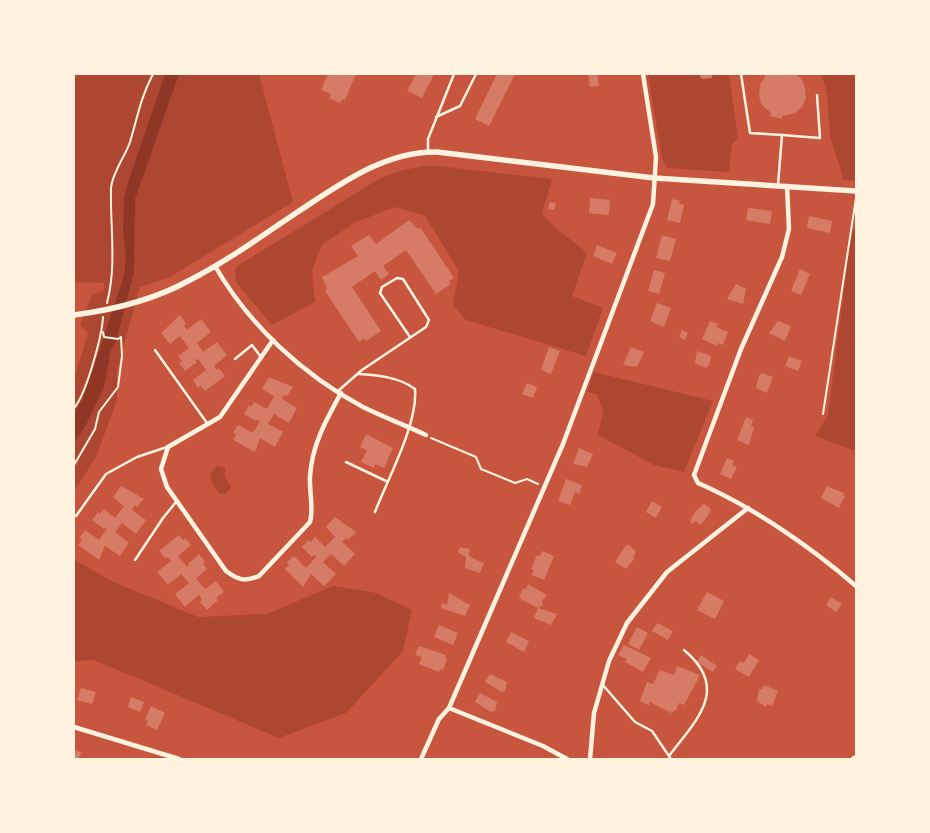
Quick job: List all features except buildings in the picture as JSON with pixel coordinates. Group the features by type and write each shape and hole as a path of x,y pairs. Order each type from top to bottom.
{"street":[{"path":"421,759 439,719 449,708 564,444 653,204 656,157 643,74"},
{"path":"74,315 134,302 175,288 215,266 355,176 391,159 428,152 654,178 856,192"},
{"path":"787,186 789,229 782,257 741,349 694,475 698,482 748,508 836,569 856,586"},
{"path":"215,266 229,290 294,361 363,406 426,435"},
{"path":"273,340 220,417 168,447 161,469 167,487 226,571 236,578 248,581 259,576 310,522 313,513 311,463 317,438 340,392"},
{"path":"590,759 594,713 609,661 627,623 667,572 748,508"},
{"path":"449,708 543,746 567,759"},
{"path":"74,727 179,759"}],"lane":[{"path":"428,152 428,140 454,74"},
{"path":"436,117 460,106 476,74"},
{"path":"741,74 750,133 820,138 817,95"},
{"path":"778,186 782,135"},
{"path":"340,392 358,374 426,327 428,320 403,280 397,278 382,287 380,293 410,337"},
{"path":"234,358 252,345 261,357"},
{"path":"155,350 208,425"},
{"path":"358,374 380,376 408,384 415,389 416,401 410,427 374,512"},
{"path":"76,516 106,474 137,457 168,447"},
{"path":"346,462 386,481"},
{"path":"135,560 163,518 177,501"},
{"path":"669,756 700,716 706,702 705,676 692,657 684,650"},
{"path":"602,684 635,722 652,731 671,759"}],"path":[{"path":"106,307 111,289 113,252 111,186 130,144 141,96 153,74"},
{"path":"824,414 856,192"},
{"path":"74,465 95,429 99,412 118,387 122,356 119,338 104,337 103,316"},
{"path":"74,408 89,374 103,330"},
{"path":"426,435 476,457 481,469 515,483 527,479 545,486"}],"shaded area":[{"path":"74,74 259,74 293,202 168,278 140,287 117,371 117,400 96,457 74,491 74,379 88,333 80,325 92,295 104,290 104,283 74,282"},
{"path":"165,74 179,74 135,199 134,272 116,341 111,349 104,387 87,423 74,443 74,414 82,400 124,276 126,258 123,233 124,197"},
{"path":"648,74 729,74 738,138 732,144 729,172 667,168 662,159"},
{"path":"820,74 856,74 856,181 843,180 831,139 826,89"},
{"path":"423,166 438,166 552,179 542,214 587,253 572,296 603,308 586,356 466,320 453,305 459,271 425,216 395,207 354,223 322,245 312,271 315,302 272,325 236,282 235,270 239,265 379,179 400,171"},
{"path":"856,225 856,451 815,436 828,415 851,235"},
{"path":"594,372 713,401 684,472 654,465 598,435 603,412 597,394 587,392"},
{"path":"217,466 225,468 225,477 231,487 226,494 220,494 212,484 210,474"},
{"path":"74,559 111,581 198,617 267,614 333,586 376,593 412,610 403,651 346,713 279,738 94,660 74,661"}]}
